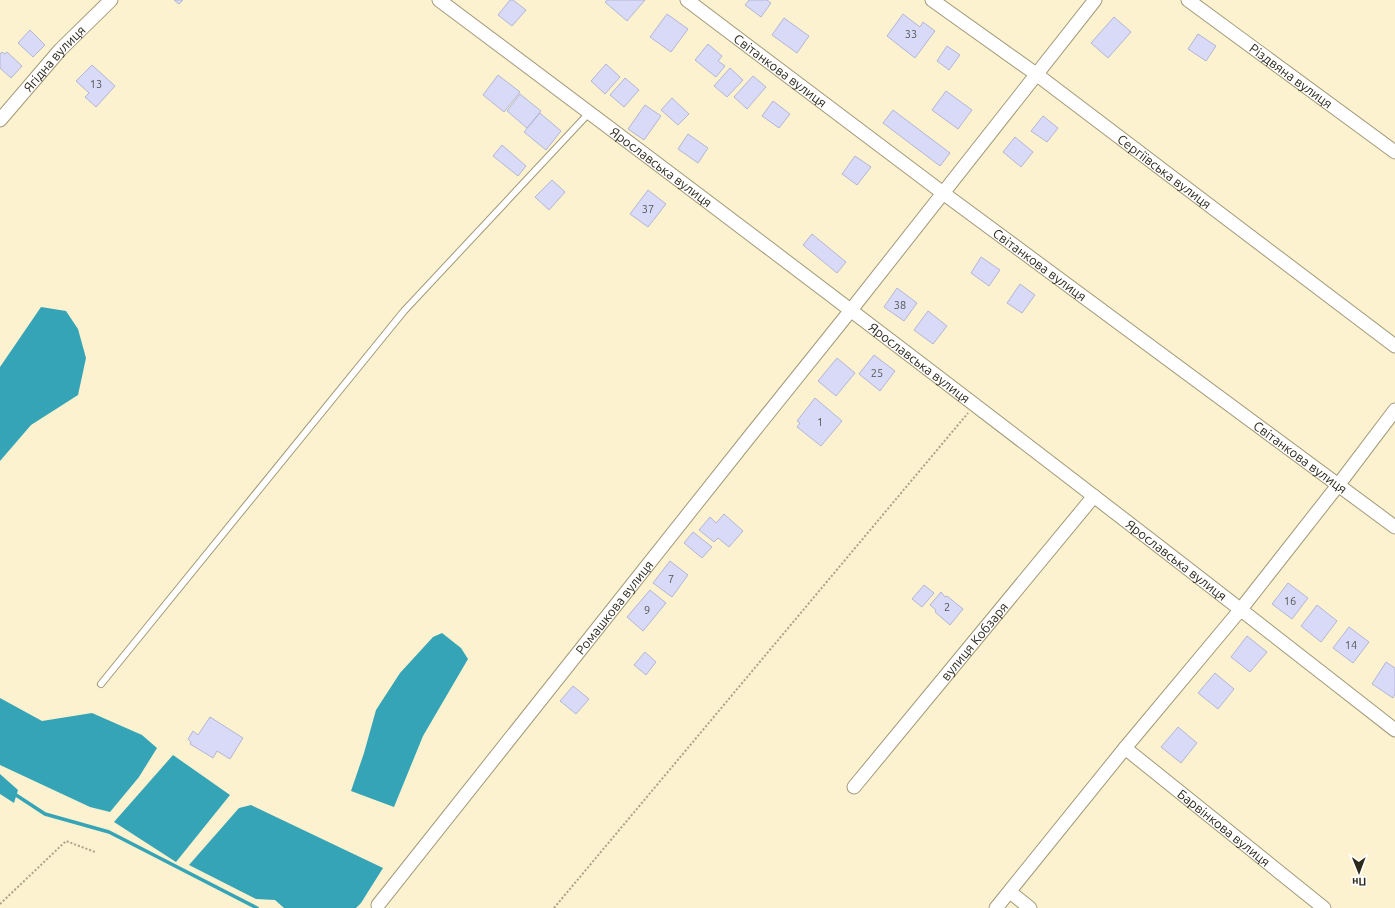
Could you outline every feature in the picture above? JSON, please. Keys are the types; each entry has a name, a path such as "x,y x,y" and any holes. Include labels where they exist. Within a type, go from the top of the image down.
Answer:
{"street":[{"name":"Ягідна вулиця","path":"0,120 60,50 111,0"},
{"name":"Ярославська вулиця","path":"439,0 851,310 1241,609 1395,730"},
{"name":"Світанкова вулиця","path":"687,0 942,192 1339,484 1395,527"},
{"name":"Сергіївська вулиця","path":"932,0 1036,74 1395,346"},
{"name":"Ромашкова вулиця","path":"378,905 851,310 942,192 1095,0"},
{"name":"Різдвяна вулиця","path":"1188,0 1395,152"},
{"path":"996,908 1125,748 1241,609 1395,410"},
{"name":"вулиця Кобзаря","path":"854,787 1094,496"},
{"name":"Барвінкова вулиця","path":"1125,748 1324,908"},
{"path":"1010,892 1030,908"}],"lane":[{"path":"101,684 404,311 590,113"}],"path":[{"path":"554,908 975,405"},
{"path":"0,904 66,841 95,852"}],"water":[{"path":"41,307 66,311 78,329 86,358 78,395 31,425 0,461 0,367"},
{"path":"442,633 461,648 468,659 423,736 394,807 351,791 364,753 376,710 400,673 433,637"},
{"path":"0,698 42,721 92,713 142,735 157,748 139,777 110,812 90,807 0,765"},
{"path":"173,755 230,795 176,862 114,822"},
{"path":"0,774 18,790 14,803 0,794"},
{"path":"251,805 383,868 361,903 356,908 284,908 275,900 256,899 189,865 239,808"}],"building":[{"path":"174,0 183,0 179,4"},
{"path":"510,0 513,0 526,10 512,26 498,15"},
{"path":"607,0 645,0 627,21 605,2"},
{"path":"749,0 767,0 771,3 761,17 745,5"},
{"path":"667,14 688,29 671,52 650,37"},
{"path":"903,14 920,27 923,22 935,31 915,58 887,36"},
{"path":"1114,17 1131,32 1108,58 1091,43"},
{"path":"784,18 809,36 797,53 772,35"},
{"path":"30,30 45,45 33,57 18,43"},
{"path":"1198,34 1216,46 1206,61 1188,49"},
{"path":"708,44 722,56 718,61 725,66 716,77 695,60"},
{"path":"947,46 960,55 949,70 937,61"},
{"path":"2,52 5,54 7,52 22,66 11,78 0,68 0,54"},
{"path":"606,64 620,77 605,94 591,81"},
{"path":"92,65 115,86 96,107 85,97 89,93 76,81"},
{"path":"730,68 743,80 727,97 714,86"},
{"path":"498,75 520,92 504,112 483,95"},
{"path":"753,76 766,87 747,109 734,97"},
{"path":"625,78 639,90 624,107 610,95"},
{"path":"946,91 972,110 958,129 932,110"},
{"path":"520,94 541,111 527,128 507,111"},
{"path":"672,98 689,114 678,125 661,110"},
{"path":"773,101 790,114 779,128 762,116"},
{"path":"645,105 661,116 644,140 628,129"},
{"path":"893,110 950,153 940,166 883,123"},
{"path":"540,113 561,131 546,150 524,132"},
{"path":"1043,116 1058,128 1047,142 1031,131"},
{"path":"688,134 708,148 698,163 678,149"},
{"path":"1015,137 1033,152 1021,167 1003,152"},
{"path":"502,145 526,166 518,176 493,156"},
{"path":"855,156 871,167 857,185 842,174"},
{"path":"552,180 565,192 549,210 535,197"},
{"path":"648,190 666,204 648,227 630,214"},
{"path":"812,234 846,262 837,273 803,245"},
{"path":"981,257 1000,270 989,286 971,273"},
{"path":"1020,284 1035,295 1022,313 1007,303"},
{"path":"897,288 917,303 904,321 884,307"},
{"path":"928,311 947,326 933,344 914,330"},
{"path":"874,355 895,371 880,391 859,374"},
{"path":"837,358 855,373 836,396 818,381"},
{"path":"815,398 842,421 821,446 797,427 800,423 797,421"},
{"path":"724,514 743,531 729,547 718,538 714,542 699,530 710,517 716,523"},
{"path":"693,532 712,547 702,558 684,543"},
{"path":"670,561 688,575 672,597 653,583"},
{"path":"1288,583 1308,598 1292,619 1272,604"},
{"path":"924,585 934,593 922,607 912,599"},
{"path":"650,590 666,603 643,631 627,617"},
{"path":"941,592 945,597 947,596 963,609 950,625 935,612 936,610 930,605"},
{"path":"1317,605 1337,621 1321,642 1301,626"},
{"path":"1349,627 1369,642 1353,663 1333,648"},
{"path":"1247,636 1267,652 1250,672 1231,657"},
{"path":"645,652 656,662 646,675 634,665"},
{"path":"1386,662 1395,668 1395,694 1393,698 1372,684"},
{"path":"1215,673 1234,689 1218,709 1198,693"},
{"path":"573,686 589,699 576,714 560,701"},
{"path":"210,717 243,738 230,759 217,751 213,758 190,744 191,742 188,739 193,731 198,735"},
{"path":"1178,727 1197,743 1181,763 1161,747"}],"waterway":[{"path":"13,793 45,814 109,832 257,908"}]}
